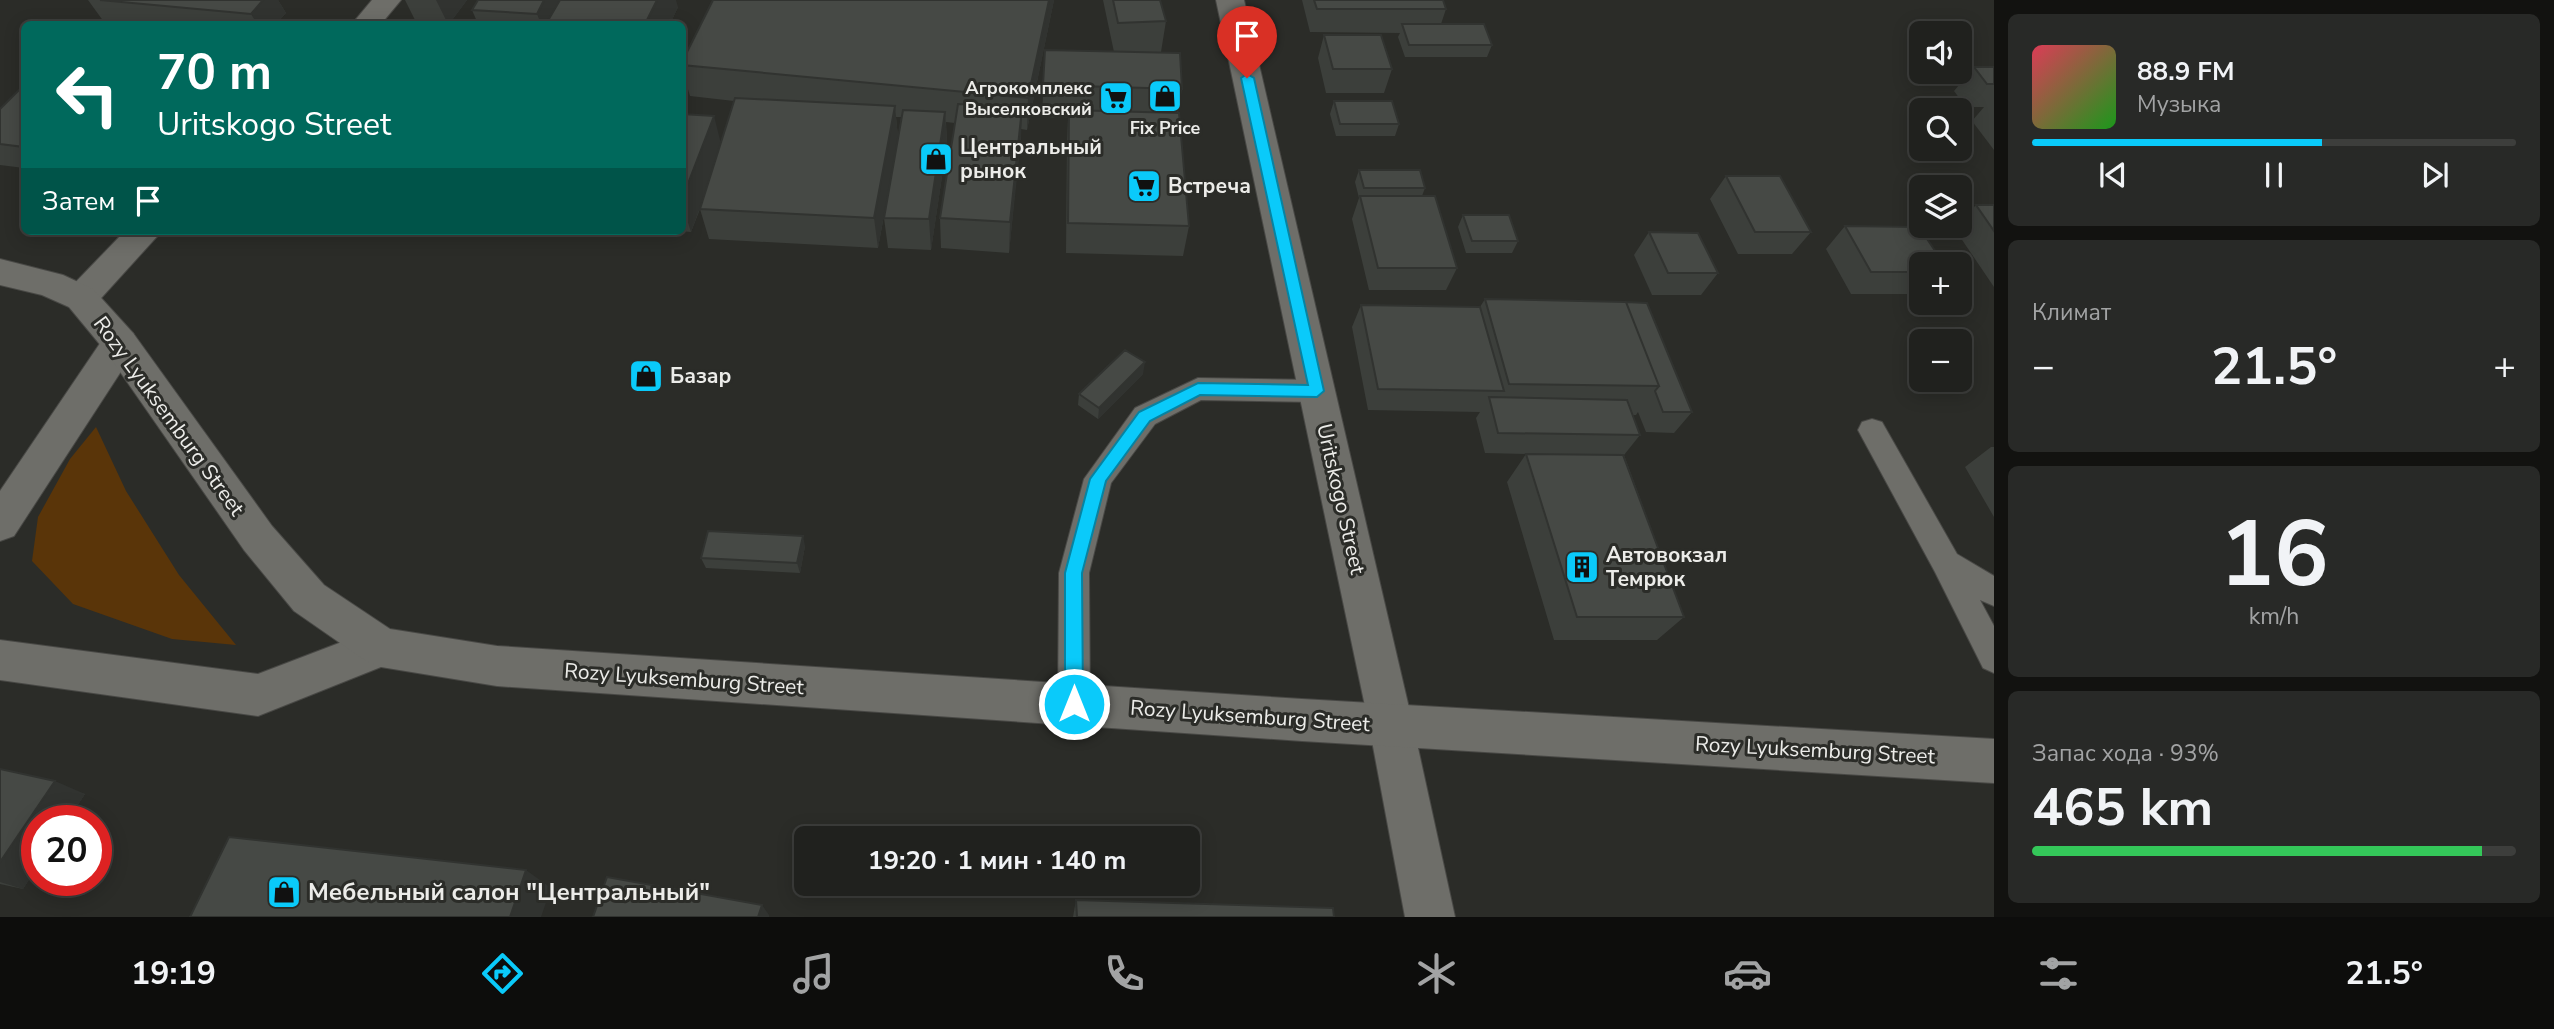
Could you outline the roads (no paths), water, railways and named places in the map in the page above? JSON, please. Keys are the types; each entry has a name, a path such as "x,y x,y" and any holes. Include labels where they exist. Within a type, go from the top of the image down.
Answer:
{"main road":[{"path":"369,21 387,0"},
{"name":"Uritskogo Street","path":"1230,0 1391,725 1430,917"},
{"path":"81,298 141,235"},
{"name":"Rozy Lyuksemburg Street","path":"0,272 51,284 81,298 120,343 258,538 309,598 381,647 497,666 1391,725 1994,761"},
{"path":"0,524 120,343"},
{"path":"0,660 258,695 381,647"}],"lane":[{"path":"1074,704 1074,573 1098,479 1145,416 1198,389 1317,391"},
{"path":"1872,430 1946,562 1994,658"},
{"path":"1946,562 1994,592"}],"place":[{"name":"Fix Price","path":"1165,96"},
{"name":"Агрокомплекс Выселковский","path":"1116,98"},
{"name":"Центральный рынок","path":"936,159"},
{"name":"Встреча","path":"1144,186"},
{"name":"Базар","path":"646,376"},
{"name":"Автовокзал Темрюк","path":"1582,567"},
{"name":"Мебельный салон \"Центральный\"","path":"284,892"}]}
